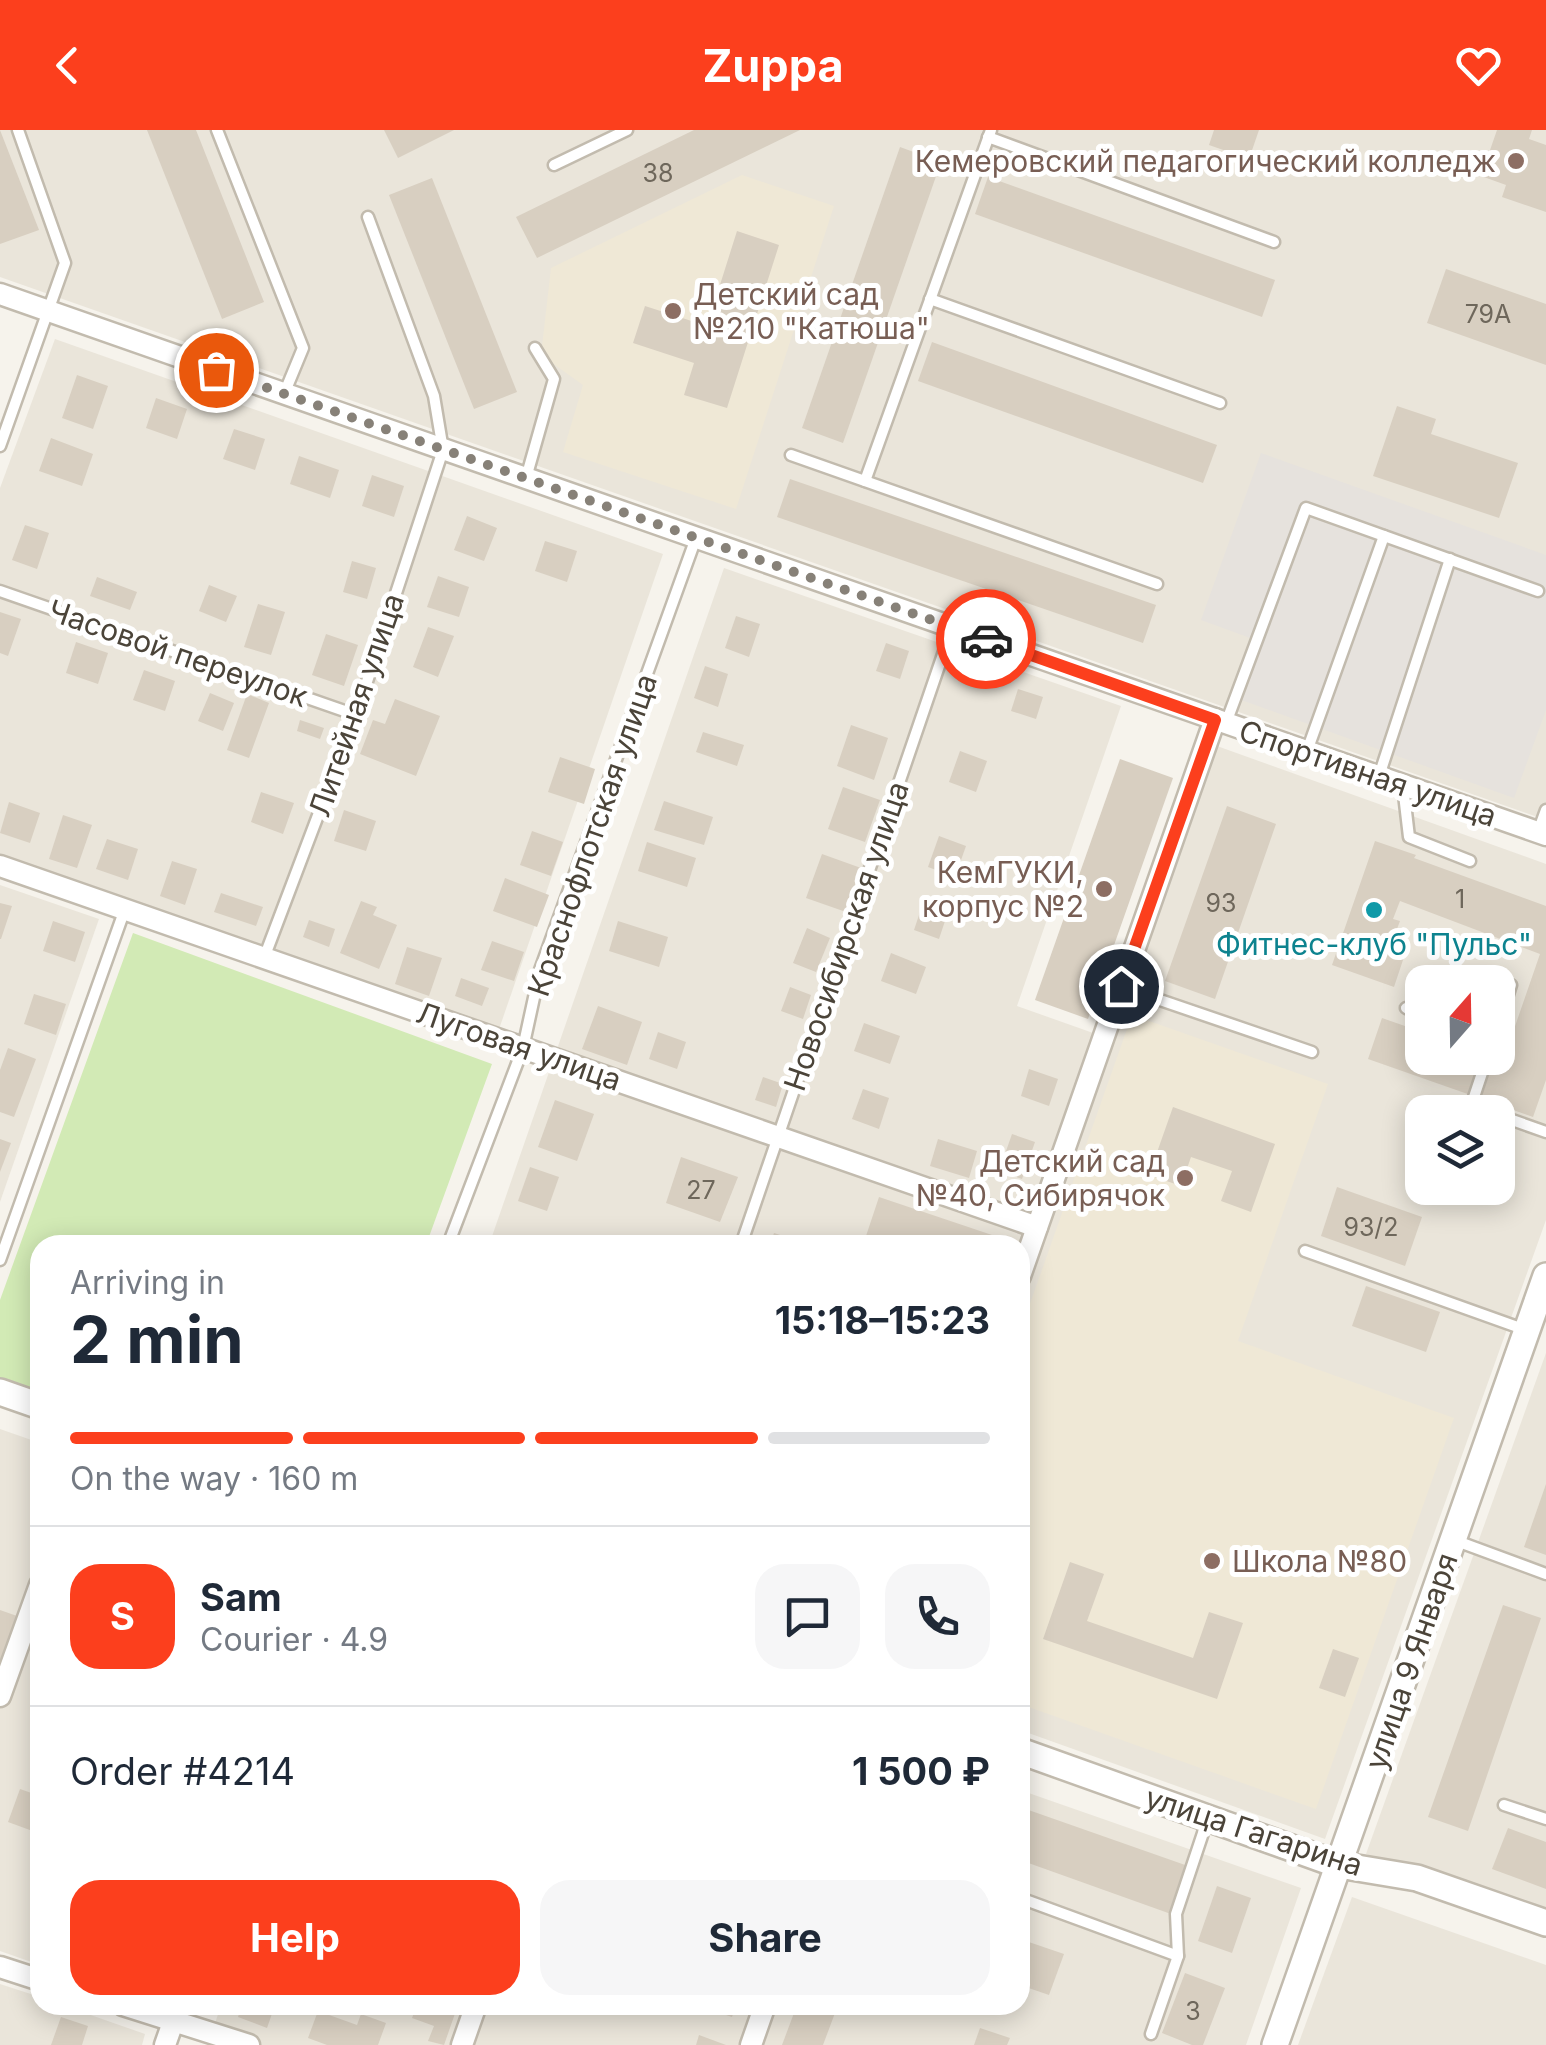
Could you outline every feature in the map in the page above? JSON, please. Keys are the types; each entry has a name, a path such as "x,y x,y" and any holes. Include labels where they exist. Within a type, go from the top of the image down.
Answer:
{"street":[{"name":"Спортивная улица","path":"0,294 1542,834"},
{"path":"1030,1247 1121,986 1220,722"},
{"name":"Луговая улица","path":"0,866 1037,1227"},
{"name":"улица 9 Января","path":"1275,2045 1546,1276"},
{"path":"0,1392 30,1402"},
{"path":"0,1696 30,1614"},
{"name":"улица Гагарина","path":"1030,1755 1339,1865 1417,1878 1546,1923"},
{"path":"0,1967 30,1977"},
{"path":"165,2045 175,2015"},
{"path":"181,2015 249,2045"},
{"path":"462,2045 472,2015"},
{"path":"750,2045 760,2015"}],"lane":[{"path":"0,446 64,264 18,130"},
{"path":"216,130 303,348 284,394"},
{"path":"554,165 627,130"},
{"path":"865,481 990,134 1274,242"},
{"path":"368,217 434,396 443,450"},
{"path":"930,299 1220,403"},
{"path":"526,478 554,379 535,348"},
{"name":"Литейная улица","path":"264,958 356,715 443,450"},
{"path":"791,455 1157,584"},
{"path":"1220,722 1306,508 1538,591"},
{"path":"1306,752 1384,536"},
{"name":"Краснофлотская улица","path":"452,1235 524,1048 540,970 696,538"},
{"path":"1379,777 1450,560"},
{"name":"Часовой переулок","path":"0,591 356,715"},
{"name":"Новосибирская улица","path":"744,1235 952,628"},
{"path":"1403,785 1409,836 1470,861"},
{"path":"1542,834 1546,810"},
{"path":"0,1260 125,909"},
{"path":"1121,986 1312,1052"},
{"path":"1515,1121 1546,1132"},
{"path":"1306,1251 1527,1330"},
{"path":"1453,1540 1546,1574"},
{"path":"1504,1805 1546,1819"},
{"path":"1150,2034 1178,1956 1176,1914 1208,1817"},
{"path":"1030,1902 1178,1956"}],"shaded area":[{"path":"0,130 1546,130 1546,820 0,277"},
{"name":"Детский сад №210 \"Катюша\"","path":"742,175 834,206 736,509 563,452 583,385 541,355 551,268"},
{"path":"55,339 663,554 497,1035 0,859 0,488"},
{"path":"1261,453 1546,555 1546,710 1514,798 1233,697 1253,639 1201,620"},
{"path":"724,568 1121,706 1017,1006 1096,1034 1026,1235 492,1235"},
{"path":"1217,746 1546,864 1546,1220 1325,1839 1030,1734 1030,1268"},
{"path":"0,885 99,919 0,1202"},
{"name":"Школа №80","path":"1132,1015 1328,1084 1238,1341 1454,1418 1316,1809 1030,1708 1030,1304"},
{"path":"1546,1353 1546,1919 1366,1854"},
{"path":"0,1429 30,1440 30,1962 0,1951"},
{"path":"1030,1793 1301,1888 1246,2045 762,2045 772,2015 1030,2015"},
{"path":"1352,1897 1546,1965 1546,2045 1298,2045"},
{"path":"0,1984 30,1994 30,2015 91,2015 145,2034 142,2045 0,2045"},
{"path":"218,2015 754,2015 744,2045 208,2045"}],"green space":[{"path":"133,933 492,1064 430,1235 30,1235 30,1392 0,1382 0,1300"}],"building":[{"path":"0,130 39,230 0,244"},
{"path":"147,130 196,130 264,302 222,319"},
{"path":"384,130 454,130 398,158"},
{"path":"694,130 800,130 537,258 516,217"},
{"path":"1214,130 1259,130 1249,159 1209,145"},
{"name":"Кемеровский педагогический колледж","path":"1497,130 1532,130 1529,139 1546,145 1546,212 1502,197 1506,185 1481,176"},
{"path":"900,147 941,162 843,443 802,428"},
{"path":"988,177 1275,280 1262,317 975,214"},
{"path":"432,178 517,392 474,409 389,195"},
{"path":"737,231 779,245 727,408 684,395 694,363 633,343 645,306 707,326"},
{"path":"1446,269 1546,304 1546,365 1427,323"},
{"path":"932,342 1217,445 1203,483 918,381"},
{"path":"77,375 108,386 93,429 62,418"},
{"path":"156,398 187,409 177,439 146,428"},
{"path":"1397,406 1436,419 1431,434 1518,463 1499,518 1373,476"},
{"path":"234,429 265,439 255,470 223,459"},
{"path":"51,438 93,454 82,486 39,471"},
{"path":"299,456 339,470 330,498 290,484"},
{"path":"372,475 404,486 394,517 362,506"},
{"path":"790,479 1156,605 1143,643 777,517"},
{"path":"467,516 497,528 484,561 454,550"},
{"path":"25,525 49,533 37,569 12,560"},
{"path":"545,541 577,551 567,582 535,571"},
{"path":"352,561 376,568 367,599 343,592"},
{"path":"438,576 469,587 459,617 427,607"},
{"path":"97,577 137,592 130,610 90,596"},
{"path":"209,585 237,596 226,622 199,611"},
{"path":"258,604 285,612 271,655 244,647"},
{"path":"0,612 21,619 8,656 0,653"},
{"path":"736,616 760,624 749,657 725,648"},
{"path":"428,627 454,636 438,677 413,667"},
{"path":"326,634 358,645 344,686 312,675"},
{"path":"76,642 108,653 98,684 66,673"},
{"path":"886,643 909,651 900,679 876,671"},
{"path":"705,666 728,674 718,707 694,698"},
{"path":"144,670 175,681 165,711 133,700"},
{"path":"1018,689 1043,697 1036,719 1011,711"},
{"path":"210,693 234,703 223,731 198,721"},
{"path":"247,694 269,703 249,758 227,750"},
{"path":"395,699 440,716 416,776 360,754 373,720 385,724"},
{"path":"300,720 324,728 320,739 297,731"},
{"path":"851,725 888,738 874,780 837,766"},
{"path":"703,732 744,745 737,766 696,752"},
{"path":"960,751 987,761 976,792 949,782"},
{"path":"560,757 595,769 584,804 548,792"},
{"name":"КемГУКИ, корпус №2","path":"1120,759 1173,778 1088,1019 1035,1000"},
{"path":"843,787 880,800 865,842 828,829"},
{"path":"261,792 294,803 283,834 251,822"},
{"path":"664,801 713,817 704,845 654,830"},
{"path":"9,802 40,813 30,843 0,833"},
{"path":"1227,806 1276,824 1215,999 1165,981"},
{"path":"344,810 376,821 366,851 334,841"},
{"path":"63,815 92,825 77,868 49,859"},
{"path":"532,831 563,842 551,876 520,865"},
{"path":"939,836 966,846 955,877 928,867"},
{"path":"107,839 138,849 128,880 96,869"},
{"path":"1375,841 1546,906 1546,1080 1533,1117 1515,1111 1515,1095 1470,1095 1414,1075 1515,1075 1515,1026 1540,954 1400,901 1393,919 1400,921 1392,942 1407,948 1394,987 1332,965"},
{"path":"647,842 696,858 687,887 638,871"},
{"path":"822,854 861,868 846,912 806,898"},
{"path":"172,861 197,869 185,905 160,896"},
{"path":"505,878 549,895 537,927 493,911"},
{"path":"221,893 263,907 256,926 214,912"},
{"path":"924,900 949,909 939,939 914,930"},
{"path":"361,901 377,907 373,915 397,925 379,969 340,953"},
{"path":"0,903 12,906 1,939 0,939"},
{"path":"309,920 335,929 329,947 303,937"},
{"path":"53,921 85,932 75,962 43,951"},
{"path":"618,921 668,937 659,967 609,951"},
{"path":"807,928 830,938 816,972 793,963"},
{"path":"492,941 524,952 514,981 481,970"},
{"path":"407,947 442,958 429,996 395,984"},
{"path":"891,953 926,967 916,994 881,981"},
{"path":"461,978 489,988 482,1006 455,996"},
{"path":"790,987 811,995 803,1019 781,1011"},
{"path":"34,994 66,1004 56,1035 24,1024"},
{"path":"598,1006 642,1022 627,1065 582,1049"},
{"path":"1382,1018 1405,1026 1405,1072 1368,1059"},
{"path":"864,1023 900,1036 890,1064 854,1051"},
{"path":"658,1032 686,1042 677,1069 649,1059"},
{"path":"8,1048 36,1059 14,1117 0,1112 0,1070"},
{"path":"1029,1069 1058,1079 1049,1106 1021,1096"},
{"path":"763,1077 783,1084 776,1107 755,1100"},
{"path":"863,1089 889,1098 879,1129 852,1119"},
{"path":"555,1100 594,1114 577,1161 538,1147"},
{"path":"1173,1107 1275,1144 1251,1212 1221,1201 1232,1171 1191,1157 1181,1186 1149,1175"},
{"path":"1012,1134 1035,1142 1022,1179 999,1171"},
{"path":"0,1139 11,1143 0,1172"},
{"path":"938,1139 977,1151 969,1178 930,1166"},
{"path":"681,1157 738,1177 720,1222 666,1203"},
{"path":"530,1167 559,1177 547,1211 518,1201"},
{"path":"1337,1187 1422,1217 1405,1266 1321,1236"},
{"path":"879,1197 992,1235 866,1235"},
{"path":"1366,1286 1440,1312 1426,1352 1352,1326"},
{"path":"1546,1484 1546,1555 1524,1547"},
{"path":"1070,1562 1104,1574 1087,1621 1193,1658 1209,1612 1243,1623 1217,1699 1043,1639"},
{"path":"1503,1605 1541,1618 1468,1831 1428,1817"},
{"path":"0,1610 17,1616 1,1665 0,1665"},
{"path":"1333,1649 1359,1658 1345,1697 1319,1688"},
{"path":"20,1789 30,1792 30,1830 8,1822"},
{"path":"1030,1811 1188,1866 1171,1914 1030,1864"},
{"path":"1508,1828 1546,1842 1546,1889 1492,1869"},
{"path":"1217,1886 1251,1898 1232,1953 1198,1941"},
{"path":"1030,1942 1064,1954 1049,1995 1030,1988"},
{"path":"1185,1973 1225,1988 1203,2045 1192,2045 1162,2033"},
{"path":"239,2015 272,2015 267,2028"},
{"path":"317,2015 329,2015 357,2025 364,2015 386,2023 378,2045 327,2045 308,2038"},
{"path":"454,2015 444,2045 428,2041 434,2026 412,2018"},
{"path":"793,2015 834,2015 823,2045 782,2045"},
{"path":"61,2017 88,2026 82,2045 51,2045"},
{"path":"980,2028 1010,2038 1007,2045 974,2045"},
{"path":"699,2035 726,2045 696,2045"}],"way so far":[{"path":"216,370 986,639"}],"place":[{"name":"Кемеровский педагогический колледж","path":"1516,161"},
{"name":"Детский сад №210 \"Катюша\"","path":"673,311"},
{"name":"КемГУКИ, корпус №2","path":"1104,889"},
{"name":"Фитнес-клуб \"Пульс\"","path":"1374,910"},
{"name":"Детский сад №40, Сибирячок","path":"1185,1178"},
{"name":"Школа №80","path":"1212,1561"}],"route":[{"path":"986,639 1215,720 1121,986"}]}
